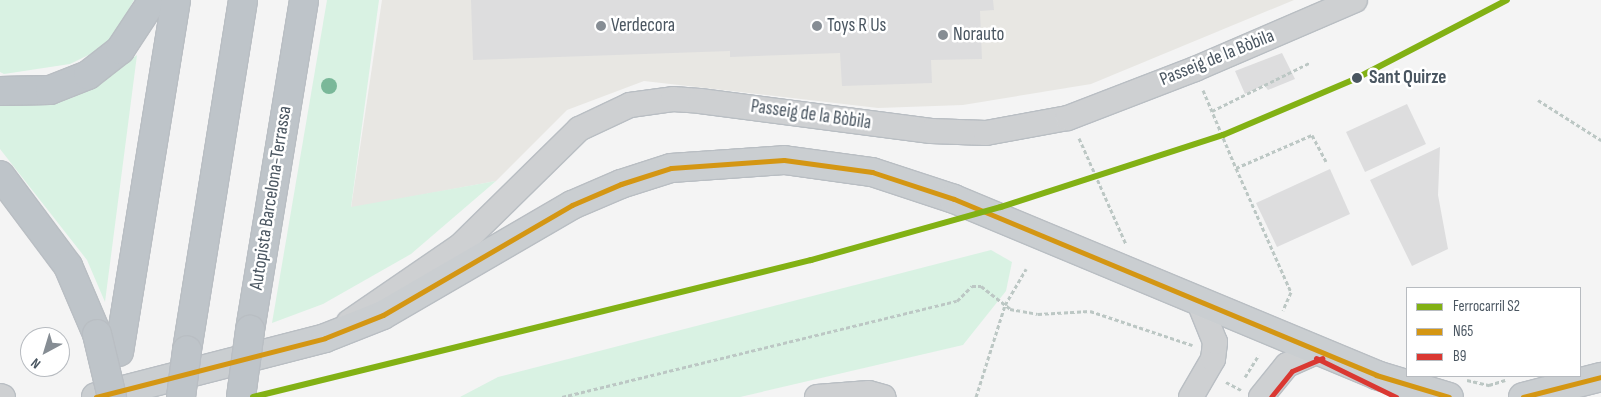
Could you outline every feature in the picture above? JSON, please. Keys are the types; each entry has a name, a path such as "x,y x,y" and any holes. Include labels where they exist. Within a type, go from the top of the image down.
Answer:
{"highway":[{"path":"0,91 50,90 88,75 120,50 153,0"},
{"path":"112,397 176,0"},
{"path":"181,397 243,0"},
{"name":"Autopista Barcelona-Terrassa","path":"241,397 250,330 304,0"},
{"path":"0,175 68,266 97,334 112,397"}],"main road":[{"path":"96,397 325,338 383,315 572,205 671,168 727,161 812,162 872,172 954,199 1042,234 1376,375 1410,397"},
{"path":"1376,375 1456,388"},
{"path":"1518,388 1601,378"},
{"path":"1578,397 1601,378"}],"street":[{"name":"Passeig de la Bòbila","path":"325,338 460,246 579,128 630,105 673,99 700,101 962,134 1068,118 1108,99 1196,69 1355,0"},
{"path":"1191,397 1206,372 1216,342 1198,300"},
{"path":"1261,397 1288,365 1318,351"},
{"path":"817,397 869,393 883,397"}],"path":[{"path":"1212,112 1311,62"},
{"path":"1202,89 1290,292 1281,315"},
{"path":"1538,100 1601,140"},
{"path":"1236,168 1312,135 1326,161"},
{"path":"1083,145 1112,220"},
{"path":"976,397 1005,305 1026,269"},
{"path":"562,397 957,301 972,286 981,286 1005,305 1038,314 1090,311 1185,342 1194,346 1206,372"},
{"path":"1238,389 1259,355"},
{"path":"1456,388 1489,385 1518,388"}],"shaded area":[{"path":"382,0 1294,0 1091,84 963,105 878,108 644,81 567,110 496,181 351,208"}],"green space":[{"path":"0,0 134,0 109,45 70,64 4,74 0,72"},
{"path":"327,0 379,0 351,207 496,181 411,254 323,304 272,323"},
{"path":"137,55 105,302 87,260 0,149 0,102 72,98"},
{"path":"991,250 1012,262 1006,291 963,345 740,397 460,397 498,377"}],"building":[{"path":"471,0 993,0 994,10 980,11 982,59 931,60 932,83 842,86 840,53 730,57 730,51 473,60"},
{"path":"1282,53 1295,79 1268,90 1264,85 1245,94 1235,71"},
{"name":"Sant Quirze","path":"1407,104 1426,144 1365,172 1346,132"},
{"path":"1440,147 1438,195 1448,249 1412,266 1370,180"},
{"path":"1330,169 1350,214 1277,247 1256,203"}],"rail line":[{"name":"S2","path":"253,397 811,260 1001,207 1223,135 1357,78 1507,0"}],"transit line":[{"name":"N65","path":"96,397 325,338 383,315 572,205 621,184 671,168 784,160 872,172 954,199 1376,375 1449,397"},
{"name":"B9","path":"1316,358 1396,397"},
{"name":"B9","path":"1271,397 1292,371 1322,358"},
{"name":"N65","path":"1523,397 1601,377"}],"place":[{"name":"Verdecora","path":"601,26"},
{"name":"Toys R Us","path":"817,26"},
{"name":"Norauto","path":"943,35"},
{"name":"Sant Quirze","path":"1357,78"}]}
